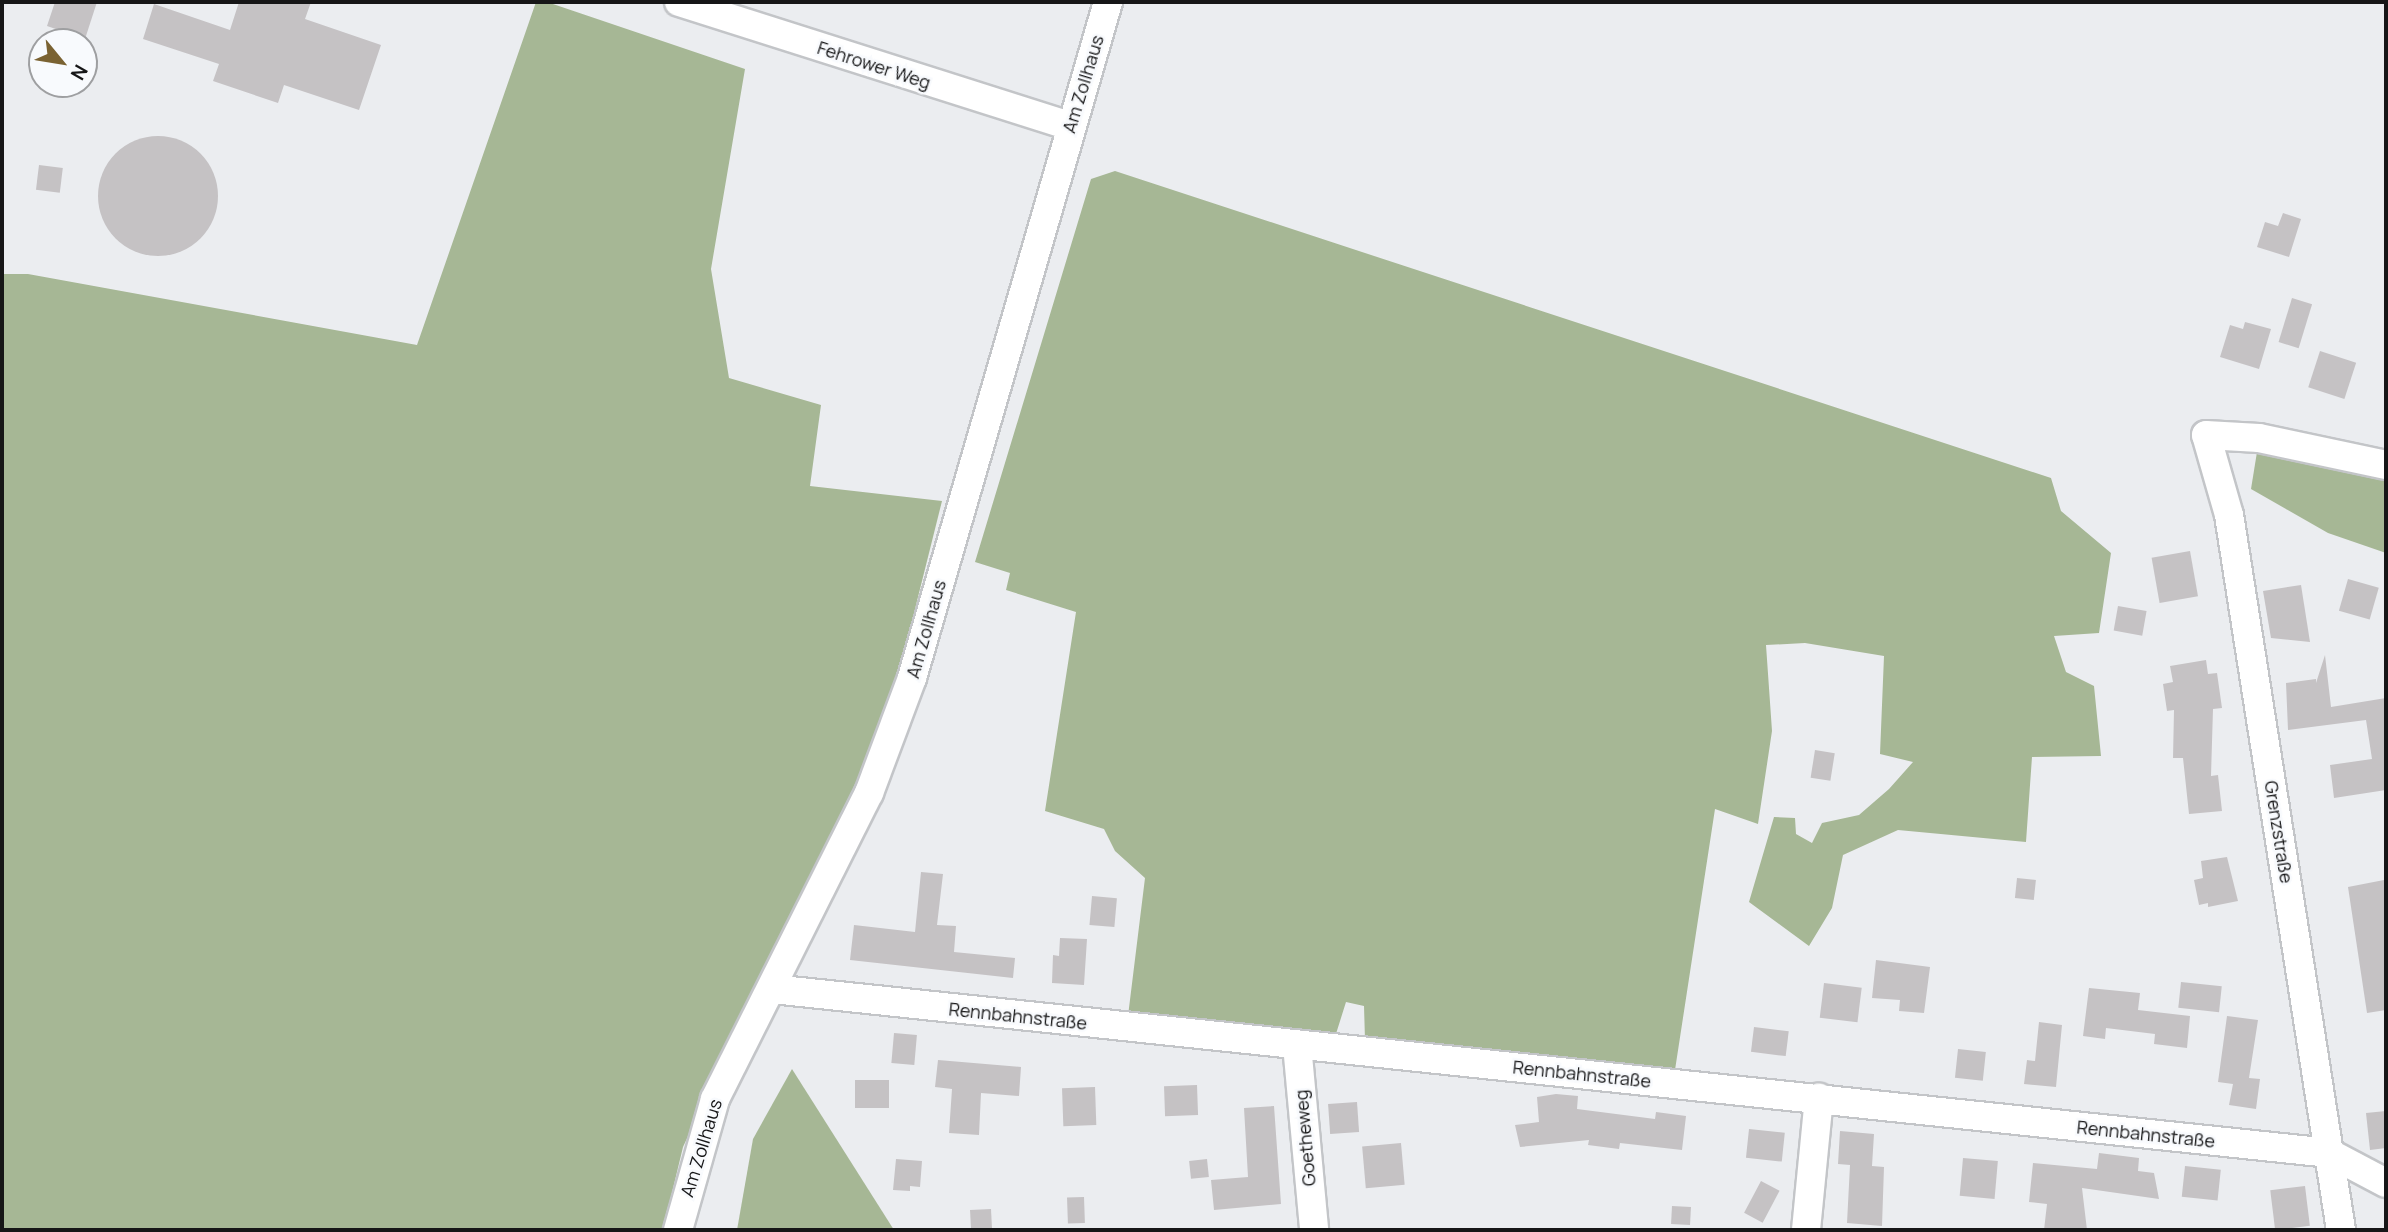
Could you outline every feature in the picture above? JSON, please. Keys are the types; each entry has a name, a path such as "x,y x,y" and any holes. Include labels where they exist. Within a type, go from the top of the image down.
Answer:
{"street":[{"name":"Fehrower Weg","path":"679,2 1070,127"},
{"name":"Am Zollhaus","path":"678,1230 715,1099 869,793 912,678 1108,2"},
{"name":"Grenzstraße","path":"2341,1230 2229,515 2206,435 2259,438 2386,465"},
{"name":"Rennbahnstraße","path":"772,989 2329,1153 2386,1183"},
{"name":"Goetheweg","path":"1297,1045 1314,1230"},
{"path":"1806,1230 1819,1098"}],"green space":[{"path":"536,2 547,2 745,69 711,269 729,378 821,405 810,486 942,501 894,693 834,840 762,977 683,1147 663,1230 2,1230 2,274 28,274 417,345"},
{"path":"1115,171 2051,478 2061,511 2111,553 2099,633 2054,636 2066,672 2094,686 2101,756 2032,757 2026,842 1898,830 1843,855 1832,908 1809,946 1749,902 1774,817 1795,818 1796,834 1812,843 1822,823 1859,815 1889,789 1913,762 1880,754 1884,656 1805,643 1766,645 1772,731 1758,824 1715,809 1675,1070 1365,1040 1364,1006 1346,1002 1335,1037 1128,1016 1145,878 1115,851 1104,829 1045,811 1076,612 1006,590 1010,573 975,562 1091,179"},
{"path":"2257,452 2386,474 2386,553 2328,533 2251,489"},
{"path":"792,1069 894,1230 737,1230 753,1139"}],"building":[{"path":"55,2 97,2 89,28 47,26"},
{"path":"239,2 311,2 305,19 381,45 359,110 284,85 278,103 213,81 219,64 143,39 154,4 230,30"},
{"path":"158,136 181,141 200,154 213,173 218,196 213,219 200,238 181,251 158,256 135,251 116,238 103,219 98,196 103,173 116,154 135,141"},
{"path":"39,165 63,168 60,193 36,190"},
{"path":"2283,213 2301,219 2289,257 2257,247 2265,222 2278,226"},
{"path":"2292,298 2312,304 2299,348 2279,342"},
{"path":"2245,322 2271,329 2259,369 2220,357 2230,325 2243,329"},
{"path":"2320,351 2356,363 2344,399 2308,387"},
{"path":"2190,551 2198,596 2160,603 2152,558"},
{"path":"2348,579 2379,588 2370,620 2339,611"},
{"path":"2301,585 2310,642 2271,638 2263,591"},
{"path":"2118,606 2147,611 2142,636 2114,631"},
{"path":"2325,655 2331,707 2386,698 2386,790 2334,798 2330,765 2372,759 2366,720 2288,730 2286,683 2316,679 2316,683"},
{"path":"2206,660 2208,674 2217,673 2222,708 2213,709 2211,776 2218,775 2222,811 2189,814 2183,758 2173,758 2174,710 2167,711 2163,684 2173,682 2170,666"},
{"path":"1815,750 1835,753 1830,781 1811,778"},
{"path":"2227,857 2238,901 2208,907 2208,903 2199,905 2194,880 2203,878 2201,861"},
{"path":"921,872 943,874 937,925 956,926 954,952 1015,958 1013,978 850,960 854,925 915,932"},
{"path":"2017,878 2036,880 2034,900 2015,898"},
{"path":"2384,880 2386,1010 2367,1013 2348,887"},
{"path":"1092,896 1117,898 1114,927 1089,925"},
{"path":"1060,938 1087,939 1084,985 1052,983 1053,955 1059,956"},
{"path":"1876,960 1930,967 1924,1013 1899,1011 1900,1000 1872,998"},
{"path":"2181,982 2222,986 2219,1012 2178,1008"},
{"path":"1824,983 1862,988 1857,1022 1820,1018"},
{"path":"2089,988 2140,993 2138,1010 2190,1016 2187,1048 2154,1044 2155,1034 2106,1028 2105,1039 2083,1036"},
{"path":"2227,1016 2258,1020 2249,1078 2260,1079 2256,1109 2229,1105 2233,1084 2218,1082"},
{"path":"2039,1022 2062,1025 2056,1087 2024,1084 2027,1060 2035,1061"},
{"path":"1754,1027 1789,1031 1786,1056 1751,1052"},
{"path":"894,1033 917,1035 914,1065 891,1063"},
{"path":"1958,1049 1986,1052 1983,1081 1955,1078"},
{"path":"938,1060 1021,1067 1019,1096 981,1093 979,1135 949,1133 952,1089 935,1087"},
{"path":"855,1080 889,1080 889,1108 855,1108"},
{"path":"1197,1085 1198,1115 1165,1116 1164,1086"},
{"path":"1095,1087 1096,1125 1063,1126 1062,1088"},
{"path":"1556,1094 1578,1096 1577,1109 1655,1119 1656,1112 1686,1116 1682,1150 1620,1143 1619,1149 1588,1145 1589,1140 1520,1147 1515,1125 1539,1122 1537,1097"},
{"path":"1357,1102 1359,1132 1330,1134 1328,1104"},
{"path":"1274,1106 1281,1204 1214,1210 1211,1180 1248,1177 1244,1108"},
{"path":"2386,1111 2386,1148 2370,1150 2366,1113"},
{"path":"1749,1129 1785,1133 1782,1162 1746,1158"},
{"path":"1840,1131 1874,1134 1872,1166 1884,1167 1882,1226 1847,1223 1850,1165 1838,1164"},
{"path":"1401,1143 1405,1185 1366,1188 1362,1146"},
{"path":"2099,1153 2139,1158 2138,1171 2154,1173 2159,1199 2082,1188 2087,1230 2044,1230 2047,1204 2029,1202 2033,1163 2097,1169"},
{"path":"1963,1158 1998,1161 1995,1199 1960,1196"},
{"path":"896,1159 922,1161 920,1187 910,1186 910,1191 893,1190"},
{"path":"1207,1159 1209,1177 1191,1179 1189,1161"},
{"path":"2185,1166 2221,1170 2218,1201 2182,1197"},
{"path":"1761,1181 1780,1191 1763,1223 1744,1213"},
{"path":"2305,1186 2310,1226 2275,1230 2270,1190"},
{"path":"1084,1197 1085,1223 1068,1224 1067,1198"},
{"path":"1672,1206 1691,1207 1690,1225 1671,1224"},
{"path":"991,1209 992,1230 971,1230 970,1210"}]}
